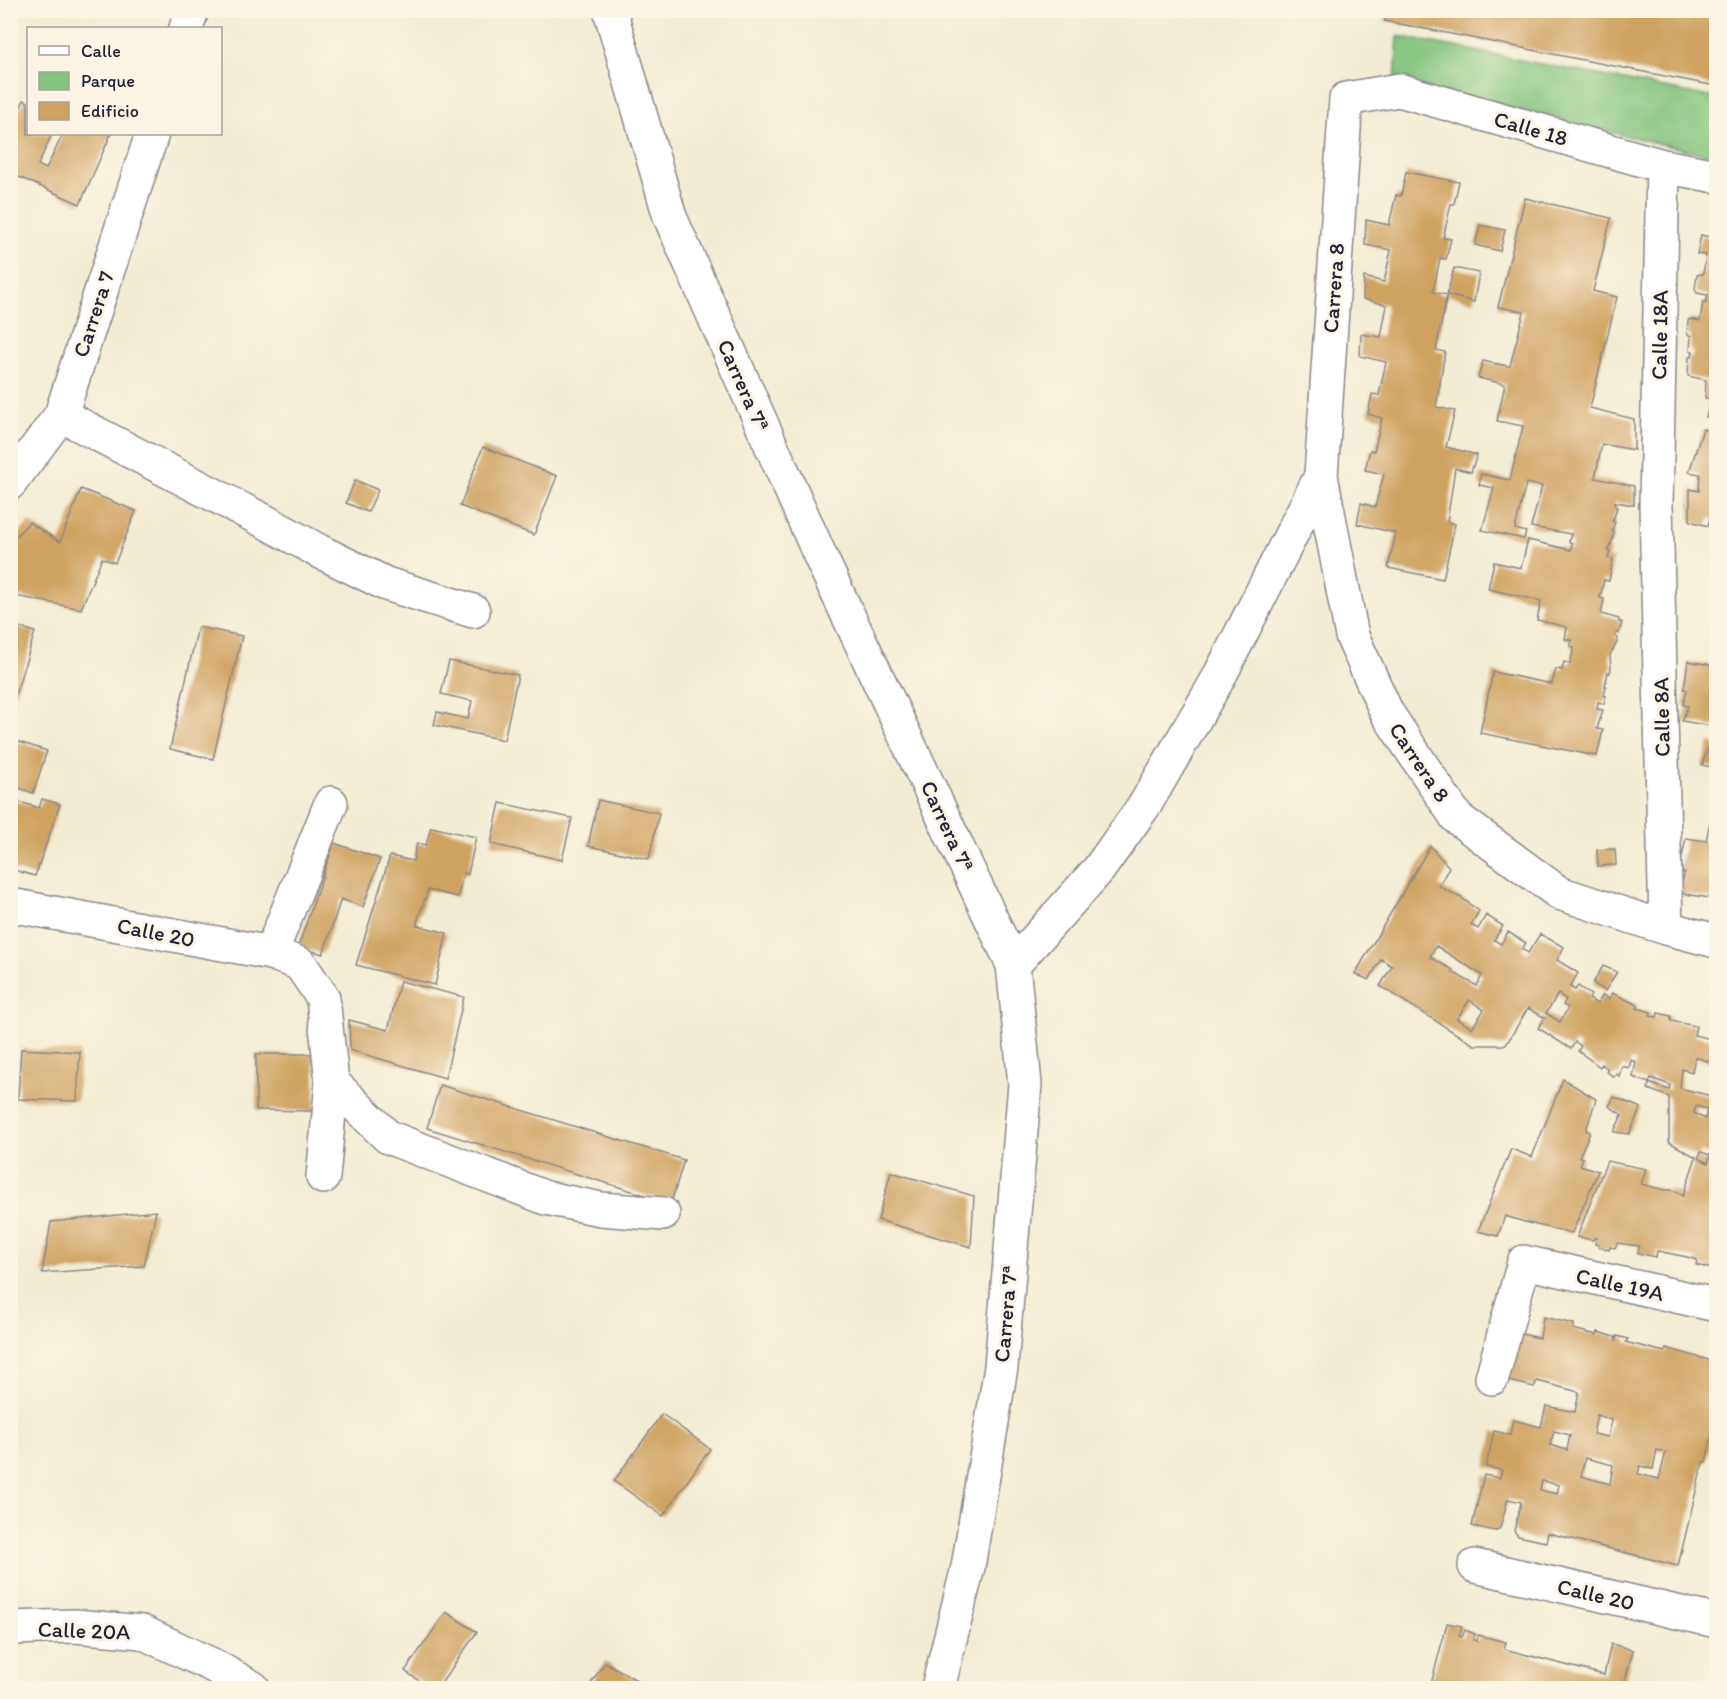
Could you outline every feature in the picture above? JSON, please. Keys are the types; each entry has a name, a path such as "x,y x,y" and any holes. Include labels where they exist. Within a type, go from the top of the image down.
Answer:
{"street":[{"path":"186,27 192,10"},
{"name":"Carrera 7ª","path":"610,10 670,217 822,560 1013,964 1025,1084 1001,1367 969,1567 938,1689"},
{"name":"Calle 18","path":"1346,99 1398,90 1663,166 1716,176"},
{"name":"Carrera 8","path":"1346,99 1321,476 1352,636 1387,713 1457,818 1559,893 1666,928 1716,941"},
{"name":"Carrera 7","path":"10,483 61,415 152,135"},
{"name":"Calle 18A","path":"1656,504 1663,166"},
{"path":"61,415 386,584 472,611"},
{"name":"Carrera 8","path":"1013,964 1099,868 1146,803 1218,679 1321,476"},
{"name":"Calle 8A","path":"1656,504 1666,928"},
{"path":"322,1177 332,1082 322,998 286,959 331,803"},
{"name":"Calle 20","path":"10,904 286,959"},
{"path":"332,1082 388,1137 546,1198 601,1209 663,1214"},
{"name":"Calle 19A","path":"1492,1378 1524,1262 1716,1305"},
{"name":"Calle 20","path":"1475,1566 1716,1621"},
{"name":"Calle 20A","path":"10,1628 75,1626 142,1632 212,1665 253,1689"}],"green space":[{"path":"1398,36 1716,98 1716,157 1395,81"}],"building":[{"path":"1384,10 1716,10 1716,86 1385,21"},
{"path":"24,100 27,102 27,135 52,135 38,165 46,169 63,135 111,135 80,204 10,173 10,129"},
{"path":"1406,172 1459,182 1443,238 1451,239 1446,259 1440,258 1433,292 1447,295 1436,350 1445,352 1436,407 1455,411 1446,447 1477,455 1471,472 1455,468 1447,522 1455,524 1443,579 1388,568 1396,533 1357,524 1361,503 1375,507 1384,474 1365,470 1370,450 1374,451 1382,418 1368,414 1372,394 1379,395 1386,362 1360,356 1361,334 1381,337 1387,305 1363,299 1364,277 1384,282 1391,250 1365,245 1366,220 1389,225 1396,195 1401,196"},
{"path":"1525,198 1611,218 1593,291 1617,297 1590,408 1634,419 1634,450 1602,444 1595,478 1634,486 1634,505 1615,502 1617,507 1612,521 1615,522 1612,531 1614,532 1608,551 1610,551 1608,558 1613,559 1609,581 1604,580 1600,598 1604,599 1601,614 1622,622 1619,633 1616,633 1615,637 1618,638 1617,642 1610,655 1611,668 1605,686 1604,704 1598,702 1597,709 1603,710 1597,729 1603,730 1597,756 1480,733 1493,672 1552,684 1556,669 1562,670 1564,662 1570,664 1574,647 1570,646 1572,640 1565,639 1567,627 1537,620 1541,601 1488,589 1494,562 1521,568 1528,540 1571,550 1572,543 1569,542 1571,534 1531,527 1542,486 1526,483 1515,529 1526,532 1524,539 1482,530 1494,488 1479,485 1481,474 1510,480 1523,426 1497,421 1505,384 1478,378 1483,361 1510,366 1524,312 1498,307"},
{"path":"1480,225 1505,230 1500,251 1475,245"},
{"path":"1701,235 1716,238 1716,419 1706,417 1712,399 1705,398 1706,380 1688,376 1689,357 1692,357 1693,351 1690,351 1691,336 1687,334 1688,321 1690,319 1700,321 1703,302 1706,303 1708,295 1697,293 1695,289 1697,275 1703,274 1706,255 1697,254"},
{"path":"1454,268 1479,273 1474,302 1447,295"},
{"path":"1703,429 1716,433 1716,520 1710,518 1708,526 1690,521 1690,489 1699,491 1700,474 1689,472"},
{"path":"483,447 557,476 534,535 460,506"},
{"path":"355,480 378,490 368,512 346,503"},
{"path":"81,489 136,511 115,563 102,558 81,609 10,595 10,543 29,522 60,542"},
{"path":"10,624 35,632 11,709 10,709"},
{"path":"198,627 242,636 213,759 170,749"},
{"path":"449,661 518,675 504,740 434,725 437,712 468,719 472,701 441,694"},
{"path":"1688,661 1716,666 1716,727 1682,721 1688,706 1683,705 1687,690 1684,689"},
{"path":"10,739 47,751 33,793 10,785"},
{"path":"1710,742 1716,745 1715,768 1702,765"},
{"path":"10,799 39,808 42,799 60,804 35,876 10,869"},
{"path":"598,800 659,813 649,859 588,846"},
{"path":"500,803 572,818 562,860 491,844"},
{"path":"1711,818 1716,819 1716,899 1679,893 1685,873 1679,871 1686,838 1706,841"},
{"path":"431,827 476,837 468,874 463,873 458,897 428,890 416,925 447,933 435,985 356,965 390,856 413,861 417,843 426,845"},
{"path":"334,843 380,859 363,907 341,899 323,954 298,947"},
{"path":"1430,846 1449,867 1439,886 1479,911 1471,925 1478,929 1486,915 1503,926 1494,940 1501,944 1508,932 1526,943 1522,949 1528,953 1540,934 1564,947 1557,960 1578,973 1570,987 1575,990 1578,986 1591,995 1589,999 1597,1004 1603,995 1609,999 1612,993 1638,1005 1637,1008 1651,1012 1650,1016 1657,1017 1658,1013 1671,1016 1671,1021 1696,1026 1694,1035 1716,1040 1716,1064 1695,1057 1692,1072 1682,1069 1680,1088 1711,1096 1716,1079 1716,1270 1696,1265 1697,1260 1687,1257 1657,1251 1656,1257 1638,1253 1639,1246 1617,1243 1615,1248 1610,1247 1609,1250 1595,1244 1597,1238 1593,1240 1577,1237 1607,1161 1646,1169 1641,1184 1678,1192 1683,1196 1696,1157 1669,1142 1669,1097 1648,1089 1649,1083 1633,1077 1636,1062 1631,1060 1629,1068 1622,1066 1619,1076 1616,1074 1614,1077 1606,1071 1608,1069 1602,1064 1600,1067 1578,1051 1581,1046 1575,1042 1571,1049 1538,1028 1545,1018 1528,1008 1506,1045 1474,1045 1380,986 1392,966 1381,959 1369,980 1355,974","holes":["1436,946 1482,975 1477,986 1430,957","1558,994 1566,999 1563,1005 1568,1008 1560,1022 1546,1013","1469,1000 1484,1010 1472,1028 1457,1019","1651,1078 1670,1085 1669,1090 1649,1083","1696,1106 1707,1109 1705,1119 1694,1113","1701,1152 1710,1155 1708,1163 1698,1158"]},
{"path":"1615,849 1616,865 1598,866 1597,850"},
{"path":"1603,966 1617,972 1605,991 1593,983"},
{"path":"400,981 464,997 445,1078 350,1050 349,1020 388,1030"},
{"path":"21,1049 80,1052 77,1101 18,1099"},
{"path":"256,1054 315,1054 315,1111 256,1110"},
{"path":"1563,1079 1596,1099 1586,1130 1590,1132 1579,1157 1583,1158 1580,1165 1598,1171 1572,1233 1505,1216 1498,1236 1478,1231 1511,1149 1532,1157"},
{"path":"440,1085 684,1160 671,1203 427,1128"},
{"path":"1614,1097 1641,1108 1629,1134 1614,1132 1622,1115 1609,1106"},
{"path":"891,1172 974,1196 971,1247 878,1220"},
{"path":"156,1211 144,1266 42,1273 51,1222"},
{"path":"1543,1317 1574,1324 1573,1329 1597,1335 1598,1332 1615,1337 1616,1340 1617,1336 1628,1339 1626,1342 1629,1343 1665,1352 1666,1348 1716,1362 1716,1418 1678,1566 1548,1533 1546,1542 1518,1536 1514,1531 1521,1502 1508,1499 1500,1528 1495,1531 1472,1526 1484,1475 1500,1478 1502,1470 1486,1467 1494,1431 1510,1435 1513,1420 1541,1427 1546,1406 1575,1412 1579,1392 1537,1381 1534,1387 1505,1380 1516,1333 1540,1338","holes":["1597,1415 1612,1420 1608,1437 1593,1434","1554,1431 1570,1435 1567,1450 1550,1445","1657,1450 1666,1452 1659,1479 1638,1474 1640,1466 1653,1469","1585,1458 1613,1465 1610,1484 1581,1476","1542,1481 1559,1485 1557,1494 1540,1490"]},
{"path":"662,1414 710,1449 663,1516 614,1481"},
{"path":"446,1612 477,1632 438,1688 430,1688 405,1671"},
{"path":"1447,1623 1462,1626 1459,1636 1462,1637 1465,1630 1475,1634 1473,1640 1477,1641 1478,1635 1506,1642 1504,1649 1604,1675 1611,1644 1633,1650 1623,1688 1430,1688"},
{"path":"605,1662 645,1685 654,1688 588,1688"}]}
